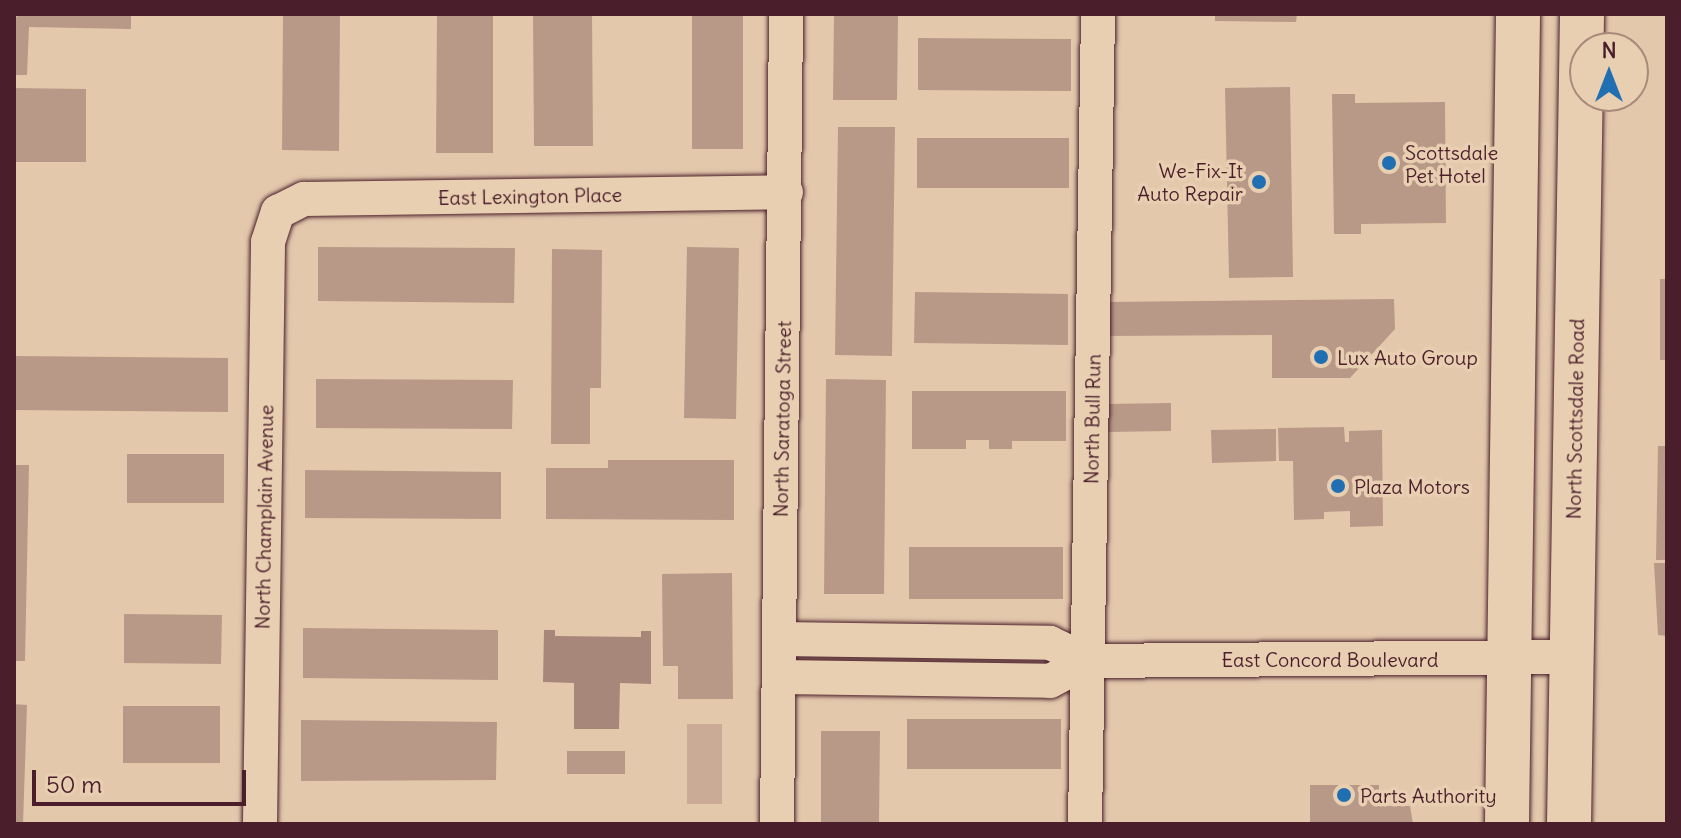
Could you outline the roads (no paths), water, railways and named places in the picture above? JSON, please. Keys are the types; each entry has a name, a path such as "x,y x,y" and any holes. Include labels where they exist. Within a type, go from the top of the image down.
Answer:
{"main road":[{"path":"1507,824 1518,14"},
{"name":"North Scottsdale Road","path":"1569,824 1582,14"}],"street":[{"name":"North Saratoga Street","path":"777,824 786,14"},
{"name":"North Bull Run","path":"1085,824 1098,14"},
{"name":"East Lexington Place","path":"278,212 304,199 786,192"},
{"name":"North Champlain Avenue","path":"260,824 268,242 278,212"},
{"name":"East Concord Boulevard","path":"779,639 1050,643 1088,661 1572,657"},
{"name":"East Concord Boulevard","path":"779,677 1050,681 1088,661"}],"place":[{"name":"Scottsdale Pet Hotel","path":"1389,163"},
{"name":"We-Fix-It Auto Repair","path":"1259,182"},
{"name":"Lux Auto Group","path":"1321,357"},
{"name":"Plaza Motors","path":"1338,486"},
{"name":"Parts Authority","path":"1344,795"}]}
